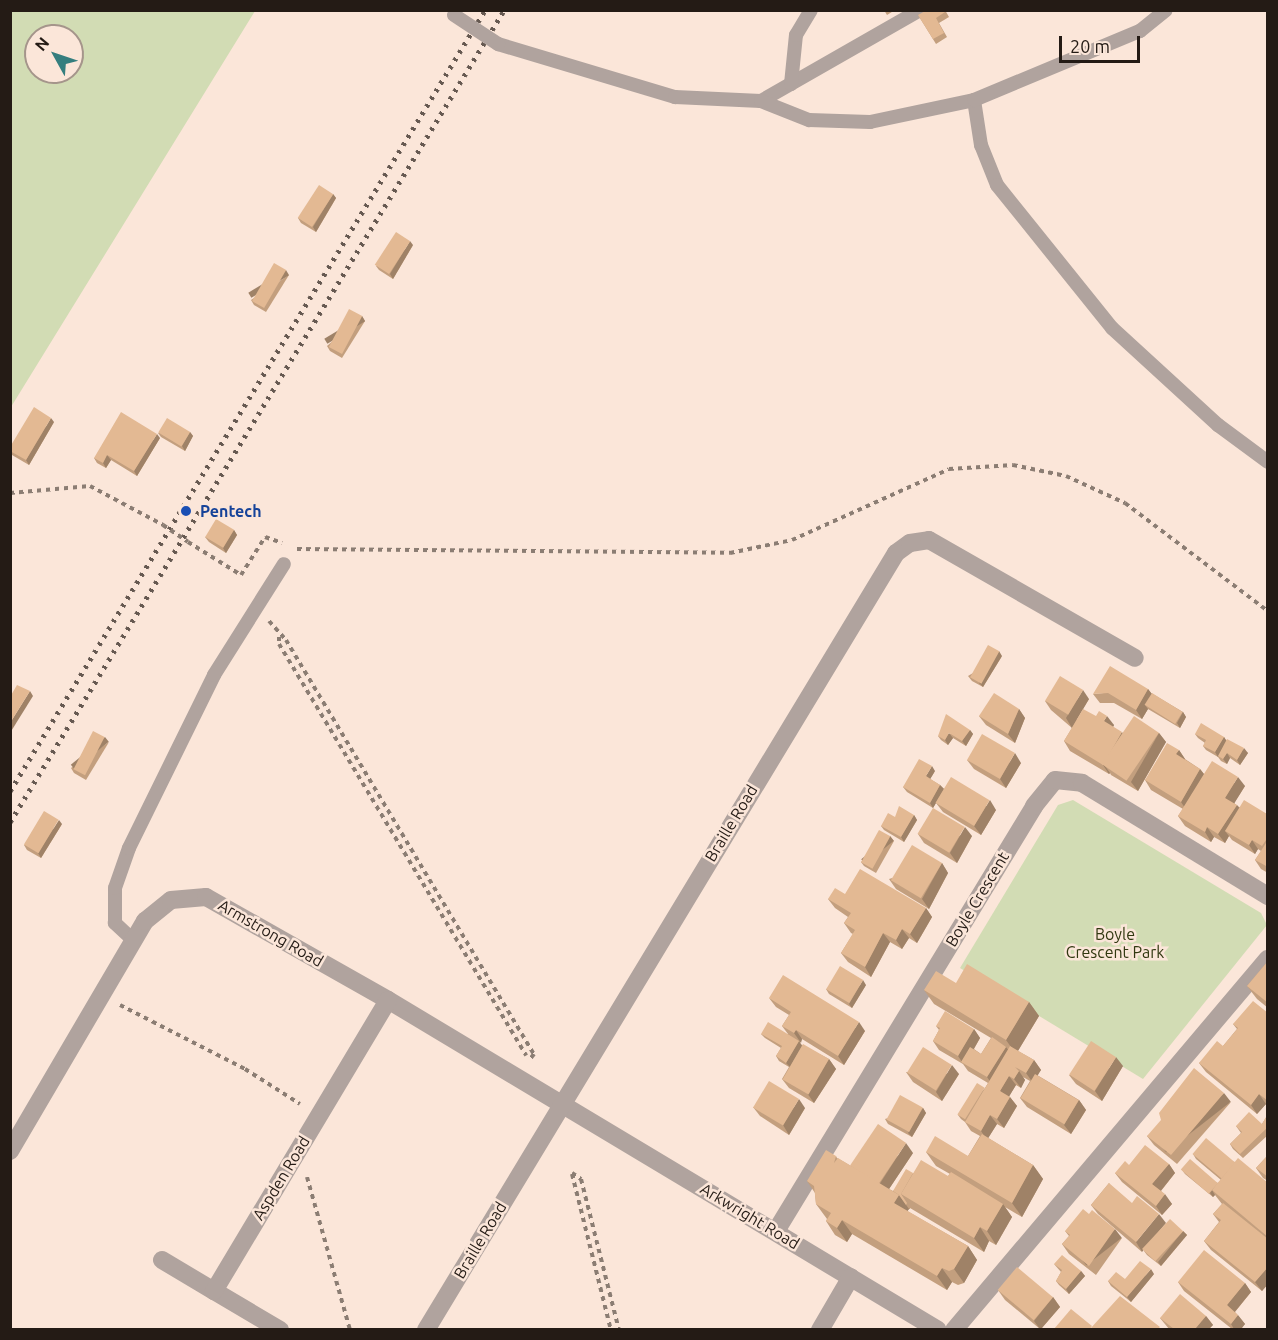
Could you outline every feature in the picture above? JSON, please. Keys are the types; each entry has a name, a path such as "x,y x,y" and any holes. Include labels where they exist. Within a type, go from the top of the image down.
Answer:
{"street":[{"name":"Braille Road","path":"426,1329 896,553 910,543 929,540 1135,658"},
{"name":"Boyle Crescent","path":"776,1231 1034,806 1055,780 1082,783 1268,896"},
{"name":"Armstrong Road","path":"10,1151 133,940 161,905 182,897 206,897 388,1000 561,1105"},
{"path":"954,1329 1268,959"},
{"name":"Aspden Road","path":"214,1291 388,1000"},
{"name":"Arkwright Road","path":"561,1105 938,1329"},
{"path":"162,1260 280,1329"},
{"path":"820,1329 851,1276"}],"lane":[{"path":"791,84 796,35 811,10"},
{"path":"761,101 920,10"},
{"path":"452,13 498,44 675,97 761,101 809,120 870,122 974,100 1140,31 1166,10"},
{"path":"974,100 981,145 998,185 1112,328 1218,425 1268,462"},
{"path":"133,940 115,923 116,888 129,848 214,675 284,564"}],"path":[{"path":"10,493 90,486 163,525 241,575 265,537 297,549 372,553 730,553 792,540 949,469 1013,465 1066,476 1125,503 1268,611"},
{"path":"279,637 286,640 534,1054 529,1060 279,644 279,637"},
{"path":"102,994 245,1069 318,1117"},
{"path":"294,1156 308,1178 350,1329"},
{"path":"611,1329 572,1173 581,1179 619,1329"}],"green space":[{"path":"10,11 255,11 11,407"},
{"name":"Boyle Crescent Park","path":"1073,800 1261,913 1267,925 1143,1079 960,968 1058,805"}],"building":[{"path":"927,10 944,10 945,12 936,18 944,33 933,39 918,15"},
{"path":"319,185 333,194 312,227 298,218"},
{"path":"396,232 410,241 389,274 375,265"},
{"path":"274,263 286,270 264,308 252,301"},
{"path":"349,309 362,316 342,354 329,347"},
{"path":"34,407 51,418 26,460 10,451 10,447"},
{"path":"121,412 157,434 134,471 107,455 103,463 94,458"},
{"path":"167,418 190,432 181,446 158,433"},
{"path":"216,519 234,530 223,548 205,537"},
{"path":"988,645 999,651 981,684 970,677"},
{"path":"1110,666 1148,689 1136,710 1108,693 1093,694"},
{"path":"1060,676 1083,690 1068,715 1045,701"},
{"path":"17,685 30,691 10,723 10,697"},
{"path":"994,693 1019,709 1008,734 979,716"},
{"path":"1152,693 1183,712 1175,724 1145,705"},
{"path":"1083,709 1096,716 1099,711 1107,716 1104,721 1122,732 1103,765 1064,741"},
{"path":"946,714 970,730 962,741 949,733 945,740 938,736"},
{"path":"1134,716 1159,733 1126,781 1102,764"},
{"path":"1201,723 1224,737 1215,752 1203,746 1206,740 1195,734"},
{"path":"93,731 105,737 85,775 73,769"},
{"path":"982,734 1015,753 1000,779 967,760"},
{"path":"1227,739 1244,748 1237,760 1227,753 1223,759 1218,756"},
{"path":"1167,743 1179,750 1176,754 1200,769 1181,802 1145,780"},
{"path":"919,759 932,766 926,776 940,785 930,803 903,787"},
{"path":"1212,761 1238,777 1225,798 1237,805 1218,834 1207,827 1205,832 1178,816"},
{"path":"951,777 990,800 974,826 936,803"},
{"path":"1244,800 1268,813 1268,837 1262,846 1252,840 1249,845 1225,831"},
{"path":"899,806 914,815 901,837 881,826 888,813 895,817"},
{"path":"933,808 965,827 949,853 918,834"},
{"path":"44,811 59,820 38,853 24,844"},
{"path":"879,830 890,836 872,869 861,862"},
{"path":"1268,840 1268,867 1255,860"},
{"path":"912,845 942,863 921,898 891,880"},
{"path":"860,869 926,908 910,934 902,929 896,940 883,933 865,967 841,953 855,930 844,923 851,913 828,899 835,888 845,894"},
{"path":"1268,961 1268,1003 1247,986"},
{"path":"967,964 1029,1002 1006,1040 924,990 936,971 956,983"},
{"path":"840,966 863,980 849,1003 826,989"},
{"path":"783,975 859,1022 838,1056 796,1030 794,1033 782,1026 791,1012 769,998"},
{"path":"1253,1001 1268,1013 1268,1101 1259,1094 1251,1105 1199,1063 1217,1041 1223,1046 1238,1028 1233,1024"},
{"path":"945,1011 974,1029 958,1056 933,1041 940,1028 936,1026"},
{"path":"768,1022 799,1041 786,1063 776,1056 782,1046 761,1034"},
{"path":"992,1037 1006,1047 987,1077 961,1062 970,1047 981,1054"},
{"path":"1091,1041 1116,1057 1094,1091 1069,1075"},
{"path":"803,1044 829,1059 808,1095 782,1080"},
{"path":"1010,1046 1034,1060 1026,1073 1015,1067 1019,1071 1014,1079 1009,1076 1000,1091 1010,1097 997,1119 990,1115 981,1131 965,1122"},
{"path":"923,1047 952,1065 936,1090 907,1072"},
{"path":"1194,1068 1224,1093 1171,1155 1147,1136 1161,1120 1159,1113"},
{"path":"1035,1074 1079,1100 1064,1124 1021,1098"},
{"path":"769,1081 799,1099 783,1126 753,1108"},
{"path":"977,1083 985,1088 965,1119 957,1114"},
{"path":"900,1095 923,1108 909,1132 886,1119"},
{"path":"1249,1112 1262,1124 1268,1114 1268,1127 1240,1154 1230,1144 1242,1132 1236,1126"},
{"path":"878,1124 906,1143 878,1184 850,1165"},
{"path":"982,1134 1033,1165 1012,1203 926,1152 935,1136 968,1156"},
{"path":"1206,1138 1235,1162 1222,1179 1193,1154"},
{"path":"1145,1145 1169,1164 1152,1184 1165,1194 1156,1206 1115,1173 1125,1161 1129,1165"},
{"path":"826,1150 836,1156 834,1163 838,1158 899,1195 894,1203 968,1246 954,1269 949,1271 942,1268 937,1276 842,1220 837,1228 826,1221 831,1213 816,1204 814,1186 807,1181"},
{"path":"1268,1155 1268,1177 1256,1168"},
{"path":"1238,1158 1268,1183 1268,1237 1212,1190"},
{"path":"1190,1159 1218,1183 1209,1194 1181,1170"},
{"path":"921,1160 948,1176 951,1172 1003,1204 987,1231 980,1227 974,1238 901,1194"},
{"path":"906,1169 913,1173 901,1194 906,1205 893,1191"},
{"path":"1109,1183 1132,1203 1137,1196 1159,1214 1136,1242 1091,1205"},
{"path":"1223,1203 1268,1239 1268,1267 1255,1282 1204,1241 1221,1220 1213,1214"},
{"path":"1083,1209 1089,1214 1092,1210 1115,1229 1089,1266 1062,1244 1070,1235 1065,1231"},
{"path":"1170,1219 1183,1231 1155,1261 1142,1249"},
{"path":"1204,1250 1245,1283 1227,1305 1238,1315 1231,1324 1178,1282"},
{"path":"1062,1255 1081,1271 1066,1289 1056,1281 1062,1270 1054,1264"},
{"path":"1140,1261 1151,1269 1127,1297 1108,1281 1116,1272 1125,1279"},
{"path":"1017,1267 1053,1297 1034,1320 998,1290"},
{"path":"1180,1294 1206,1316 1195,1329 1174,1329 1160,1318"},
{"path":"1120,1296 1160,1327 1158,1329 1090,1329"},
{"path":"1071,1309 1092,1326 1090,1329 1054,1329"}],"railway":[{"path":"10,791 485,10"},
{"path":"10,822 504,10"}],"place":[{"name":"Pentech","path":"186,511"}]}
